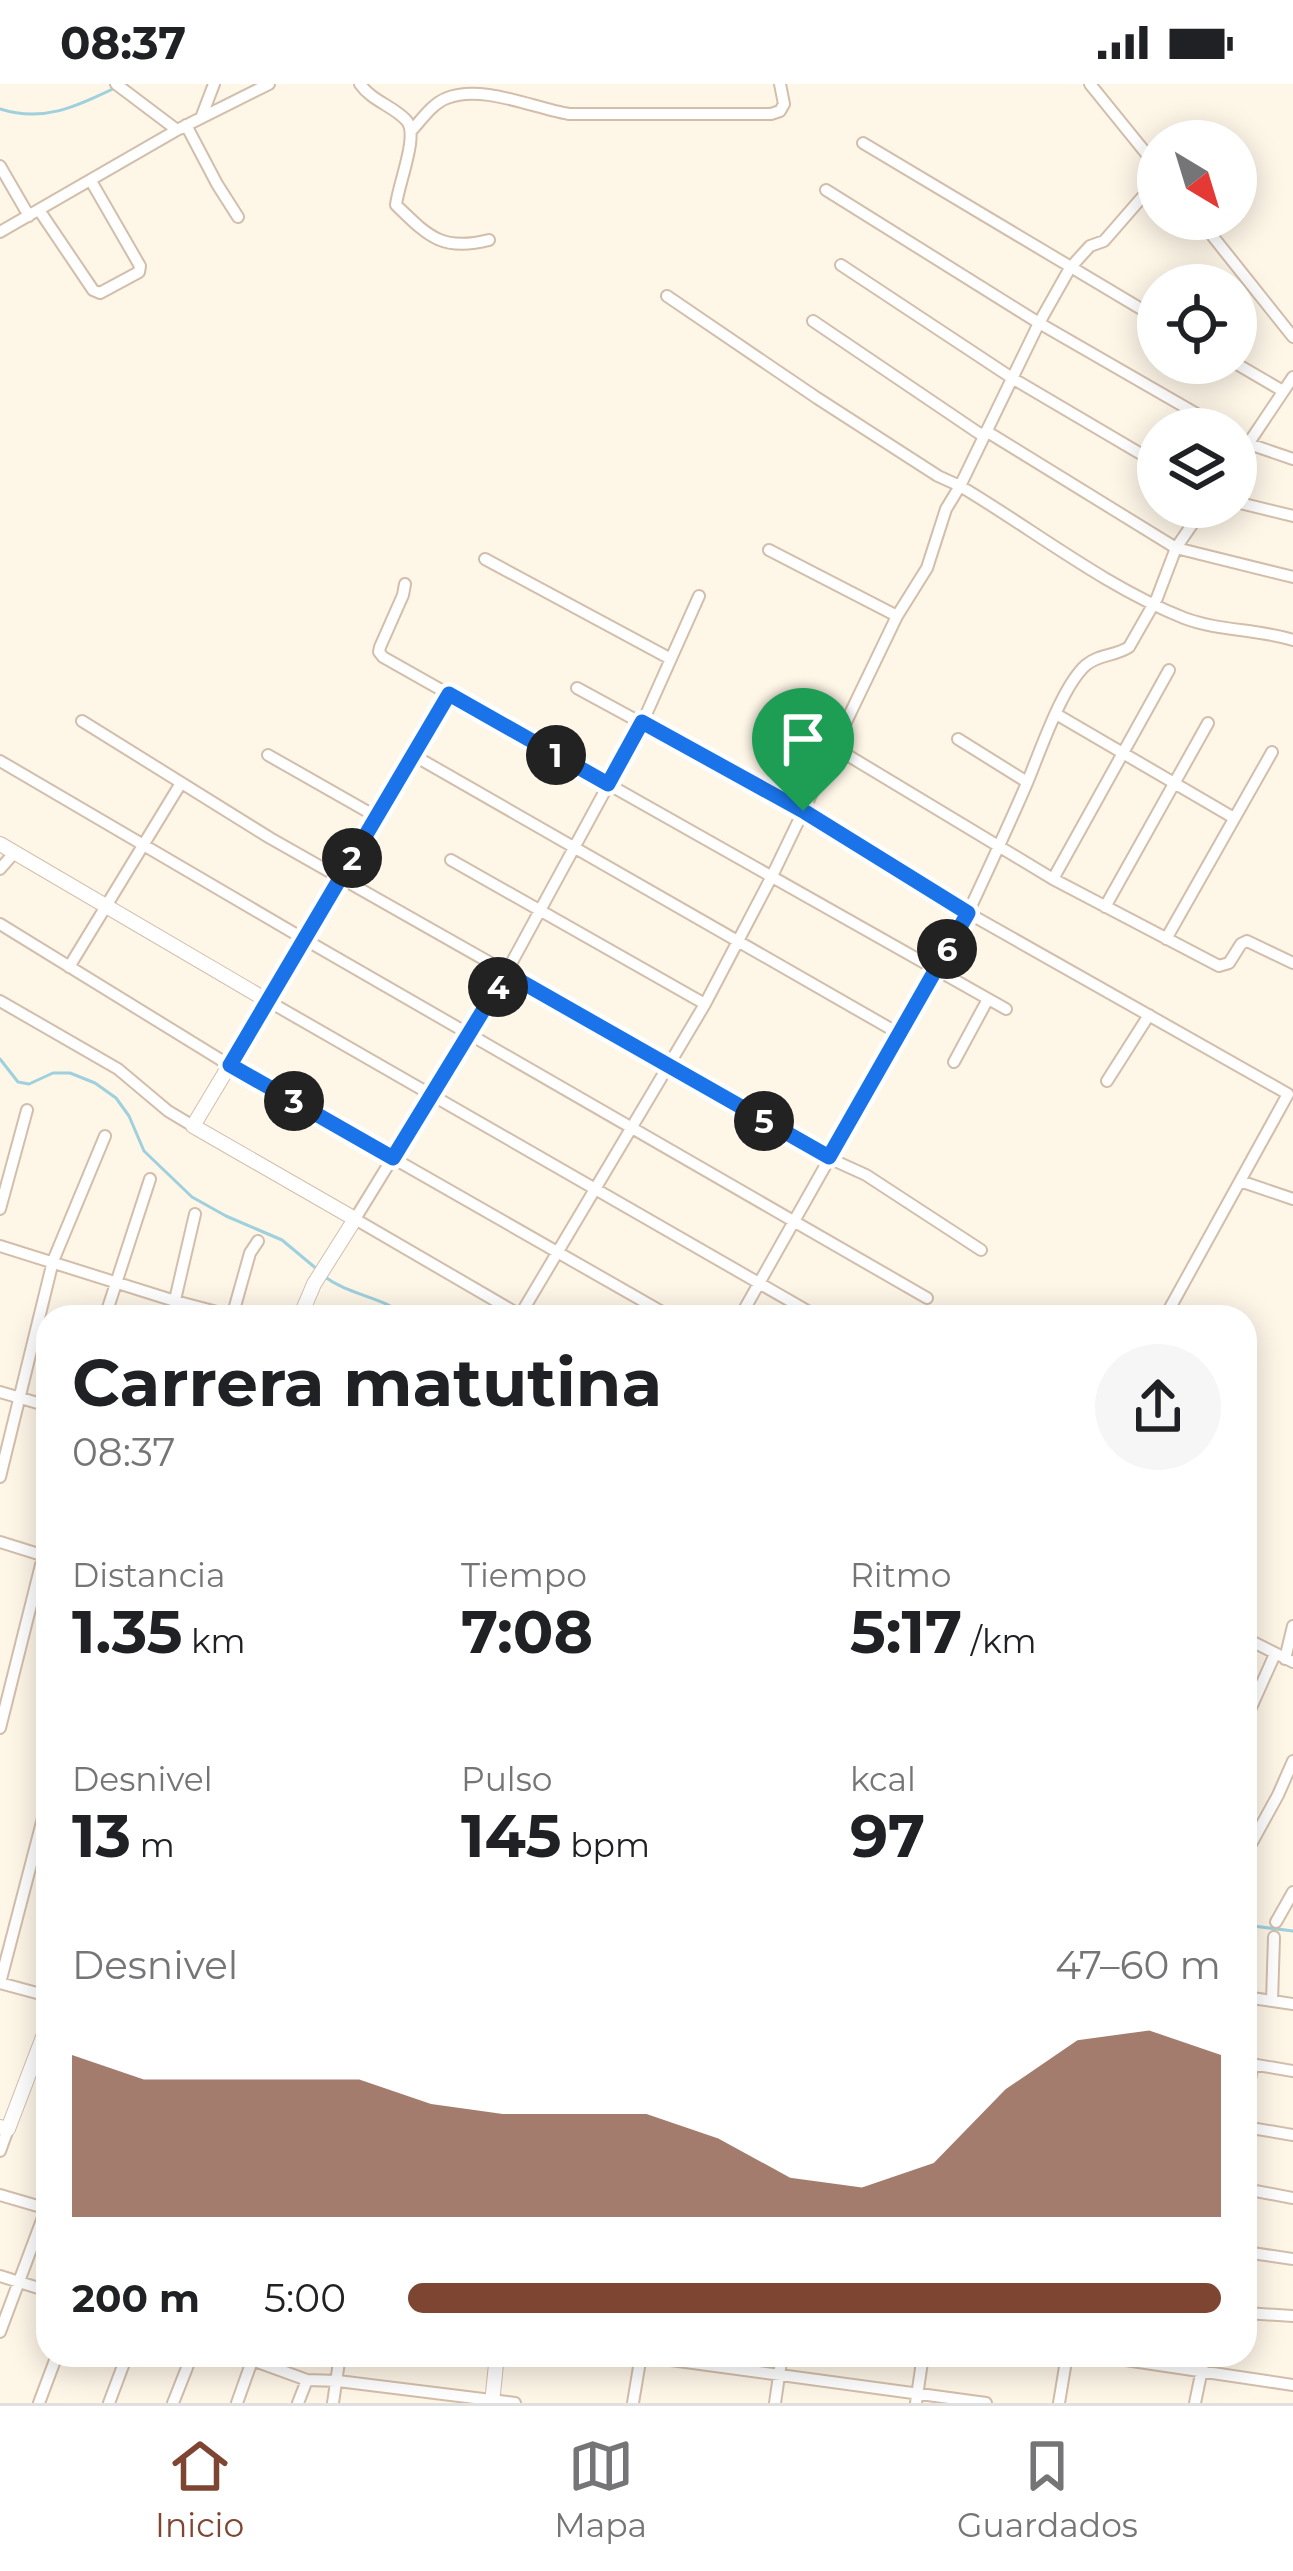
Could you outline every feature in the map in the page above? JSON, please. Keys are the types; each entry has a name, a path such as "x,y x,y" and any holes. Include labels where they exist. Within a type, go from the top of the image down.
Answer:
{"street":[{"path":"116,84 182,128 238,217"},
{"path":"201,118 214,84"},
{"path":"0,232 269,84"},
{"path":"361,84 412,130 396,205 437,241 466,246 488,240"},
{"path":"412,130 447,98 484,93 569,114 771,114 784,104 780,84"},
{"path":"1090,84 1137,142"},
{"path":"863,143 1137,307"},
{"path":"0,166 93,290 100,293 139,272 140,266 91,181"},
{"path":"826,190 1039,323 1187,408"},
{"path":"527,1305 705,1004 772,876 897,616 927,568 946,508 1039,323 1070,268 1090,246 1104,241 1137,203"},
{"path":"1216,240 1293,337"},
{"path":"841,265 1012,378 1137,452"},
{"path":"668,296 938,476 1138,598 1190,620 1293,640"},
{"path":"813,321 984,434 1176,548 1293,577"},
{"path":"1257,376 1283,391"},
{"path":"1257,433 1293,377"},
{"path":"1257,446 1293,459"},
{"path":"1257,507 1293,516"},
{"path":"747,1305 968,913 1076,677 1088,664 1130,647 1190,528"},
{"path":"769,550 897,616"},
{"path":"485,559 669,658"},
{"path":"405,584 379,652 1006,1009"},
{"path":"306,1305 506,973 642,722 700,596"},
{"path":"1053,879 1169,670"},
{"path":"577,688 803,811 968,913 1290,1094 1173,1305"},
{"path":"193,1126 449,694"},
{"path":"1056,714 1234,818"},
{"path":"82,721 340,878 866,1175 981,1250"},
{"path":"1105,907 1208,723"},
{"path":"958,739 1028,782"},
{"path":"834,747 1053,879 1220,966 1229,963 1247,941 1293,963"},
{"path":"1166,939 1272,752"},
{"path":"268,755 376,817"},
{"path":"413,755 898,1033"},
{"path":"0,760 927,1298"},
{"path":"70,967 181,783"},
{"path":"0,844 796,1305"},
{"path":"0,869 14,853"},
{"path":"451,860 705,1004"},
{"path":"0,924 230,1065 650,1305"},
{"path":"954,1062 988,999"},
{"path":"0,1001 107,1062 193,1126 501,1305"},
{"path":"1107,1081 1149,1015"},
{"path":"0,1209 27,1110"},
{"path":"42,1305 53,1262 105,1136"},
{"path":"109,1305 150,1179"},
{"path":"1240,1181 1293,1198"},
{"path":"174,1305 195,1214"},
{"path":"237,1305 257,1241"},
{"path":"0,1246 190,1305"},
{"path":"0,1477 36,1330"},
{"path":"0,1392 36,1403"},
{"path":"0,1542 36,1553"},
{"path":"0,1728 4,1691 36,1586"},
{"path":"1257,1702 1284,1659 1293,1626"},
{"path":"1257,1644 1284,1659"},
{"path":"1257,1834 1293,1761"},
{"path":"36,1869 0,1983 36,1993"},
{"path":"1276,1922 1293,1892"},
{"path":"1271,2001 1274,1937"},
{"path":"1257,1999 1293,2005"},
{"path":"0,2151 4,2128 36,2052"},
{"path":"1257,2065 1293,2071"},
{"path":"1257,2129 1293,2135"},
{"path":"1257,2191 1293,2198"},
{"path":"0,2195 36,2204"},
{"path":"0,2332 36,2238"},
{"path":"1257,2254 1293,2259"},
{"path":"0,2276 36,2287"},
{"path":"1257,2314 1293,2316"},
{"path":"39,2403 52,2367"},
{"path":"109,2403 122,2367"},
{"path":"173,2403 187,2367"},
{"path":"237,2403 250,2367"},
{"path":"277,2367 308,2380 514,2403"},
{"path":"333,2403 339,2367"},
{"path":"492,2402 496,2367"},
{"path":"633,2403 638,2367"},
{"path":"727,2367 916,2398 986,2403"},
{"path":"775,2403 779,2367"},
{"path":"916,2398 921,2367"},
{"path":"1059,2403 1064,2367"},
{"path":"1170,2367 1293,2386"},
{"path":"1195,2403 1203,2367"},
{"path":"298,2403 308,2380"}],"waterway":[{"path":"0,109 46,113 117,87"},
{"path":"0,1059 18,1082 29,1084 53,1073 70,1073 95,1083 116,1098 129,1116 144,1151 192,1197 282,1240 318,1270"},
{"path":"325,1277 387,1305"},
{"path":"1257,1926 1293,1931"}],"route":[{"path":"449,694 608,784 642,722 803,811 968,913 829,1157 506,973 393,1158 230,1065 449,694"}]}
